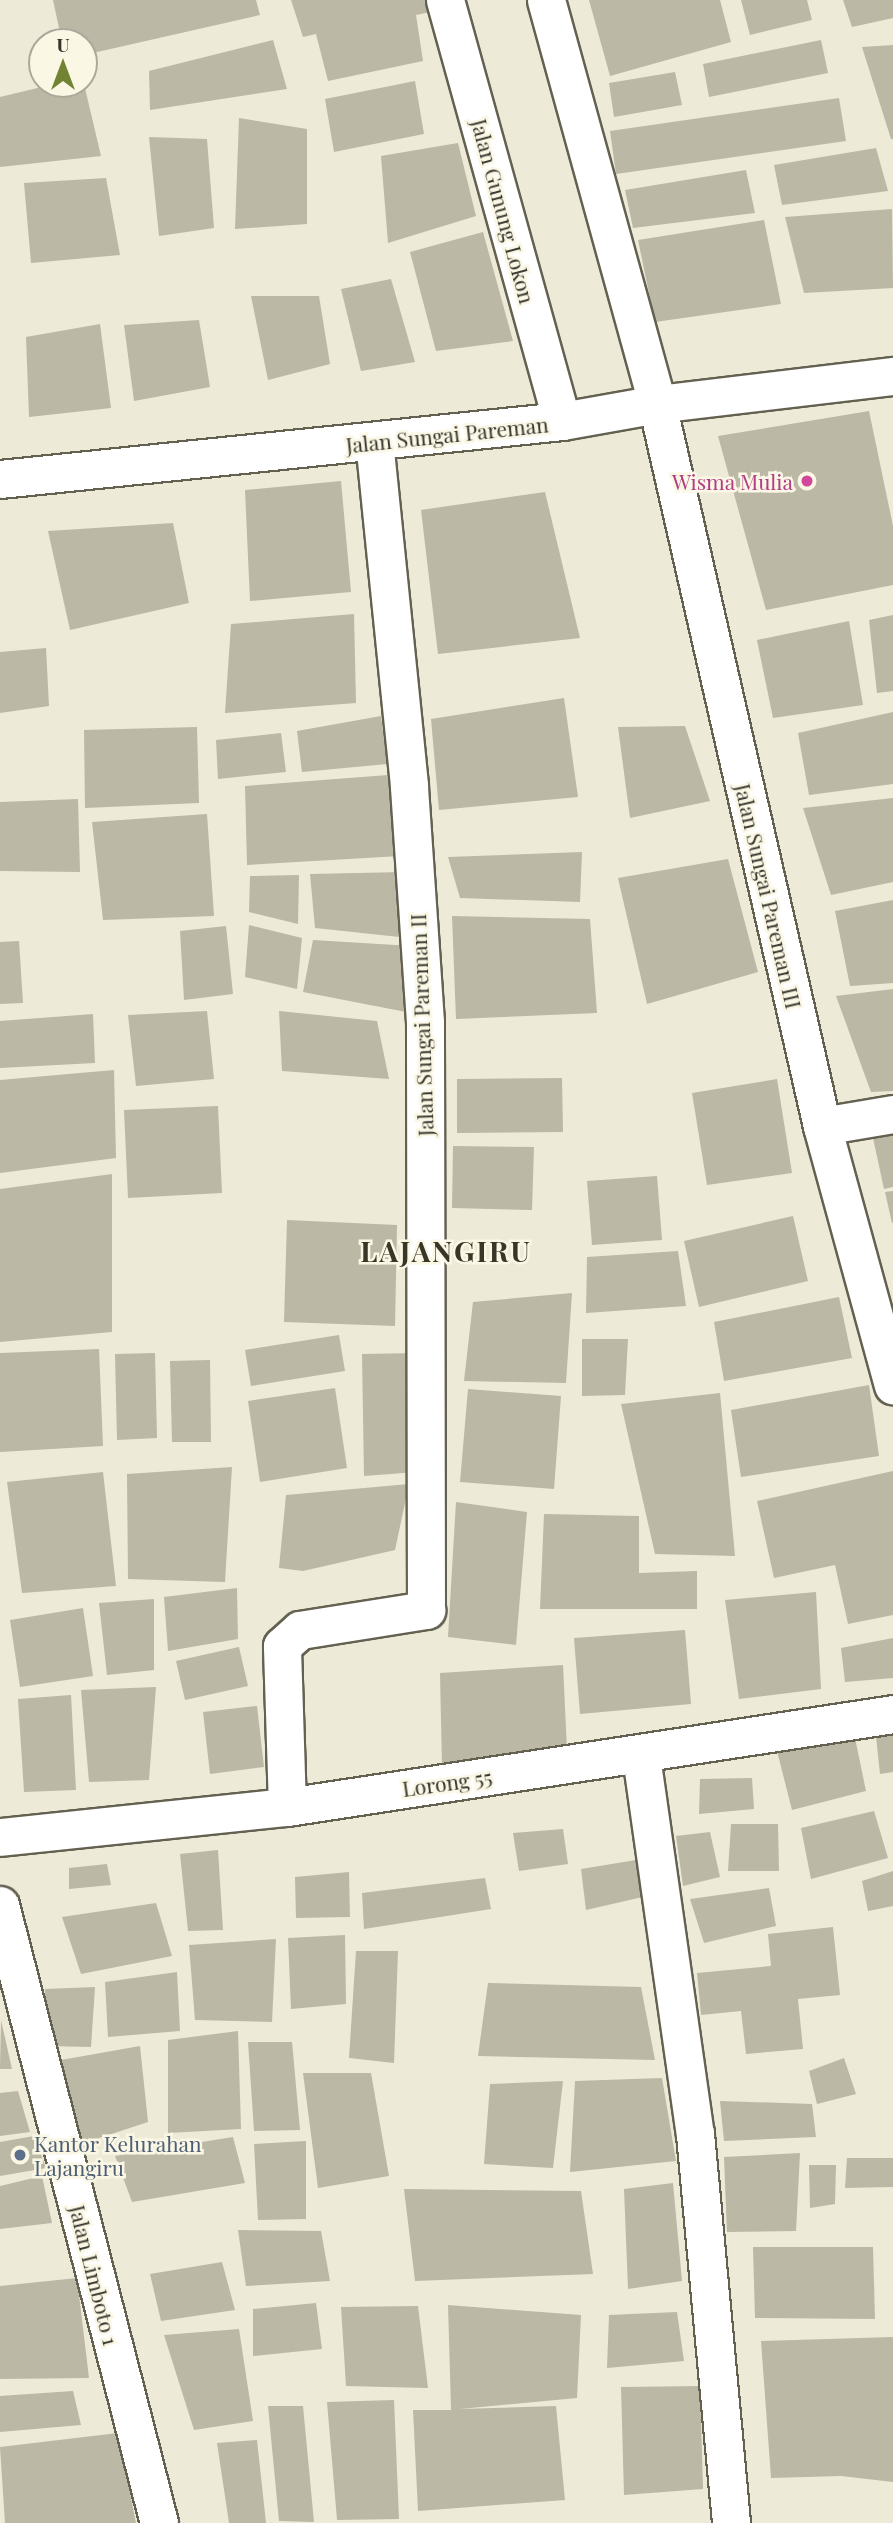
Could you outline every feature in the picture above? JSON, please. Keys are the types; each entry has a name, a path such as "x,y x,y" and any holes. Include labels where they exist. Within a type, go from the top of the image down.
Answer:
{"street":[{"name":"Jalan Gunung Lokon","path":"445,0 562,421"},
{"path":"546,0 657,404"},
{"name":"Jalan Sungai Pareman","path":"0,479 374,443 562,421 657,404 893,376"},
{"name":"Jalan Sungai Pareman III","path":"657,404 822,1126 893,1385"},
{"name":"Jalan Sungai Pareman II","path":"287,1807 279,1657 282,1646 300,1630 426,1610 425,1022 409,785 374,443"},
{"path":"822,1126 893,1114"},
{"name":"Lorong 55","path":"0,1837 287,1807 641,1756 893,1714"},
{"path":"641,1756 695,2134 731,2523"},
{"name":"Jalan Limboto 1","path":"0,1905 159,2523"}],"building":[{"path":"53,0 256,0 260,15 98,52 98,28 59,28"},
{"path":"291,0 432,0 436,11 416,15 423,61 328,81 316,34 303,37"},
{"path":"589,0 720,0 731,42 610,76"},
{"path":"741,0 807,0 812,20 750,35"},
{"path":"843,0 893,0 893,18 852,27"},
{"path":"273,40 287,89 150,110 149,71"},
{"path":"821,40 828,73 709,97 703,64"},
{"path":"893,45 893,139 891,139 862,47"},
{"path":"675,72 682,105 614,117 609,83"},
{"path":"415,81 424,134 334,152 325,99"},
{"path":"28,90 28,98 87,98 101,156 0,167 0,97"},
{"path":"839,98 846,141 616,174 610,131"},
{"path":"239,118 307,129 307,224 235,229"},
{"path":"149,137 207,139 214,228 159,236"},
{"path":"458,143 476,216 388,243 381,156"},
{"path":"876,148 888,191 782,205 774,165"},
{"path":"746,170 755,213 633,228 625,190"},
{"path":"106,178 120,255 31,263 24,183"},
{"path":"892,209 893,288 804,293 785,217"},
{"path":"764,220 781,304 655,322 638,240"},
{"path":"483,232 513,341 436,351 410,252"},
{"path":"391,279 415,362 361,371 341,289"},
{"path":"251,296 319,296 330,364 268,380"},
{"path":"199,320 210,387 134,401 124,325"},
{"path":"100,324 111,408 29,417 26,337"},
{"name":"Wisma Mulia","path":"869,411 893,526 893,585 766,610 718,436"},
{"path":"341,481 351,592 250,601 245,490"},
{"path":"545,492 580,638 438,654 421,510"},
{"path":"173,523 189,603 70,630 48,531"},
{"path":"354,614 356,703 225,713 231,624"},
{"path":"893,615 893,691 877,693 869,620"},
{"path":"849,621 863,705 773,718 757,640"},
{"path":"46,648 49,706 0,713 0,652"},
{"path":"564,698 578,797 439,810 431,719"},
{"path":"893,712 893,784 809,795 798,733"},
{"path":"381,716 387,764 302,772 297,731"},
{"path":"685,726 710,801 630,818 618,727"},
{"path":"197,727 199,803 85,808 84,730"},
{"path":"281,733 286,772 218,779 216,740"},
{"path":"388,775 400,856 247,865 245,786"},
{"path":"893,798 893,882 831,895 803,808"},
{"path":"78,799 80,872 0,871 0,802"},
{"path":"207,814 214,916 103,920 92,822"},
{"path":"582,852 580,902 460,898 448,857"},
{"path":"728,859 758,972 647,1004 618,878"},
{"path":"404,872 409,938 315,928 310,874"},
{"path":"299,875 298,924 249,912 250,876"},
{"path":"893,900 893,983 850,986 835,911"},
{"path":"452,916 590,919 597,1013 456,1019"},
{"path":"249,925 302,938 297,989 245,977"},
{"path":"226,926 233,994 184,1000 180,931"},
{"path":"313,940 412,946 406,1012 303,992"},
{"path":"19,941 23,1003 0,1004 0,942"},
{"path":"893,989 893,1091 871,1092 836,996"},
{"path":"207,1011 214,1079 136,1086 128,1015"},
{"path":"279,1011 377,1021 389,1079 282,1071"},
{"path":"93,1014 95,1063 0,1068 0,1021"},
{"path":"114,1070 116,1158 0,1173 0,1080"},
{"path":"562,1078 563,1132 457,1133 457,1079"},
{"path":"777,1079 792,1173 707,1185 692,1093"},
{"path":"218,1106 222,1193 128,1198 124,1110"},
{"path":"893,1120 893,1187 884,1189 870,1124"},
{"path":"453,1146 534,1147 532,1210 452,1208"},
{"path":"112,1174 112,1332 0,1342 0,1189"},
{"path":"657,1176 662,1240 592,1245 587,1181"},
{"path":"893,1191 893,1223 892,1223 885,1192"},
{"path":"793,1216 808,1281 699,1307 684,1241"},
{"path":"287,1220 397,1225 395,1326 284,1322"},
{"path":"678,1251 686,1306 586,1313 587,1257"},
{"path":"572,1293 566,1383 464,1381 473,1302"},
{"path":"839,1297 852,1358 724,1381 714,1322"},
{"path":"339,1335 345,1371 251,1386 245,1350"},
{"path":"582,1339 628,1339 625,1395 582,1396"},
{"path":"99,1349 103,1446 0,1452 0,1353"},
{"path":"155,1353 157,1438 117,1440 115,1354"},
{"path":"417,1353 417,1472 364,1476 362,1354"},
{"path":"210,1360 211,1442 172,1442 170,1361"},
{"path":"869,1385 879,1456 741,1477 731,1410"},
{"path":"335,1388 347,1468 260,1482 248,1401"},
{"path":"468,1389 561,1396 554,1489 460,1482"},
{"path":"720,1393 735,1556 655,1554 621,1404"},
{"path":"232,1467 225,1582 128,1579 127,1474"},
{"path":"893,1471 893,1615 848,1624 835,1565 774,1578 757,1501"},
{"path":"103,1472 116,1586 22,1593 7,1482"},
{"path":"409,1484 395,1550 303,1571 279,1568 286,1495"},
{"path":"456,1502 527,1512 516,1645 448,1637"},
{"path":"544,1514 639,1516 639,1573 697,1571 697,1609 540,1609"},
{"path":"237,1588 238,1639 168,1651 164,1597"},
{"path":"816,1592 821,1689 739,1699 725,1600"},
{"path":"154,1599 154,1670 107,1675 99,1603"},
{"path":"83,1608 93,1676 20,1687 10,1620"},
{"path":"685,1630 691,1704 580,1714 574,1638"},
{"path":"893,1638 893,1678 845,1682 841,1648"},
{"path":"239,1647 248,1686 185,1700 176,1661"},
{"path":"563,1665 567,1750 442,1768 440,1673"},
{"path":"156,1687 149,1780 89,1782 81,1690"},
{"path":"71,1695 76,1790 24,1792 18,1699"},
{"path":"257,1706 264,1767 210,1774 203,1712"},
{"path":"893,1724 893,1772 880,1774 875,1727"},
{"path":"854,1733 866,1791 792,1810 777,1751"},
{"path":"752,1778 754,1809 699,1814 700,1779"},
{"path":"874,1811 888,1858 811,1879 801,1828"},
{"path":"731,1824 778,1824 779,1871 728,1871"},
{"path":"563,1829 568,1864 519,1871 513,1833"},
{"path":"710,1832 720,1877 683,1886 676,1836"},
{"path":"218,1850 223,1930 188,1931 180,1854"},
{"path":"642,1859 647,1896 586,1910 581,1869"},
{"path":"107,1864 111,1885 69,1889 69,1868"},
{"path":"893,1871 893,1906 868,1911 862,1881"},
{"path":"349,1872 350,1917 296,1918 295,1877"},
{"path":"485,1878 491,1909 364,1929 362,1893"},
{"path":"769,1888 776,1926 704,1943 690,1899"},
{"path":"156,1903 172,1956 81,1974 62,1917"},
{"path":"833,1927 840,1995 798,1999 803,2049 746,2054 741,2011 701,2015 697,1973 771,1966 768,1934"},
{"path":"345,1935 346,2004 291,2009 288,1938"},
{"path":"276,1939 272,2022 195,2020 189,1945"},
{"path":"356,1951 398,1951 394,2063 349,2058"},
{"path":"177,1972 180,2031 108,2037 105,1982"},
{"path":"488,1983 641,1987 655,2060 478,2056"},
{"path":"95,1987 91,2047 46,2046 45,1989"},
{"path":"1,2020 12,2069 0,2069"},
{"path":"238,2031 241,2129 168,2133 168,2040"},
{"path":"248,2042 292,2042 300,2130 254,2131"},
{"path":"140,2046 148,2122 78,2145 61,2060"},
{"path":"844,2058 856,2094 817,2104 809,2071"},
{"path":"303,2073 371,2073 389,2176 318,2188"},
{"path":"662,2078 676,2161 570,2172 575,2081"},
{"path":"563,2081 553,2168 484,2164 490,2084"},
{"path":"18,2091 30,2132 0,2136 0,2093"},
{"path":"720,2101 812,2104 816,2137 724,2141"},
{"name":"Kantor Kelurahan Lajangiru","path":"34,2136 46,2168 0,2176 0,2142"},
{"path":"233,2137 245,2183 132,2202 115,2156"},
{"path":"306,2141 306,2219 258,2220 254,2144"},
{"path":"800,2153 796,2231 727,2232 724,2157"},
{"path":"847,2158 893,2158 893,2187 845,2188"},
{"path":"809,2165 836,2165 835,2204 810,2208"},
{"path":"42,2176 52,2223 0,2229 0,2186"},
{"path":"673,2183 682,2281 628,2289 624,2189"},
{"path":"404,2189 581,2191 593,2274 415,2281"},
{"path":"238,2230 321,2231 330,2281 246,2286"},
{"path":"753,2247 873,2247 875,2319 755,2318"},
{"path":"222,2262 235,2310 161,2321 150,2274"},
{"path":"77,2278 89,2378 0,2379 0,2286"},
{"path":"316,2303 322,2349 253,2356 253,2309"},
{"path":"448,2305 581,2315 577,2398 460,2409 556,2406 565,2500 418,2511 413,2410 451,2410"},
{"path":"418,2306 428,2388 346,2386 341,2307"},
{"path":"677,2312 684,2361 607,2368 609,2315"},
{"path":"239,2329 253,2421 194,2430 164,2335"},
{"path":"893,2337 893,2482 841,2476 771,2478 761,2341"},
{"path":"700,2386 703,2489 624,2495 621,2387"},
{"path":"73,2391 81,2425 0,2432 0,2396"},
{"path":"394,2400 399,2519 337,2520 327,2402"},
{"path":"268,2406 303,2406 314,2522 279,2521"},
{"path":"118,2433 136,2523 5,2523 0,2447"},
{"path":"257,2440 266,2523 229,2523 217,2443"}],"place":[{"name":"Wisma Mulia","path":"807,481"},
{"name":"Kantor Kelurahan Lajangiru","path":"20,2155"}],"district":[{"name":"LAJANGIRU","path":"446,1251"}]}
